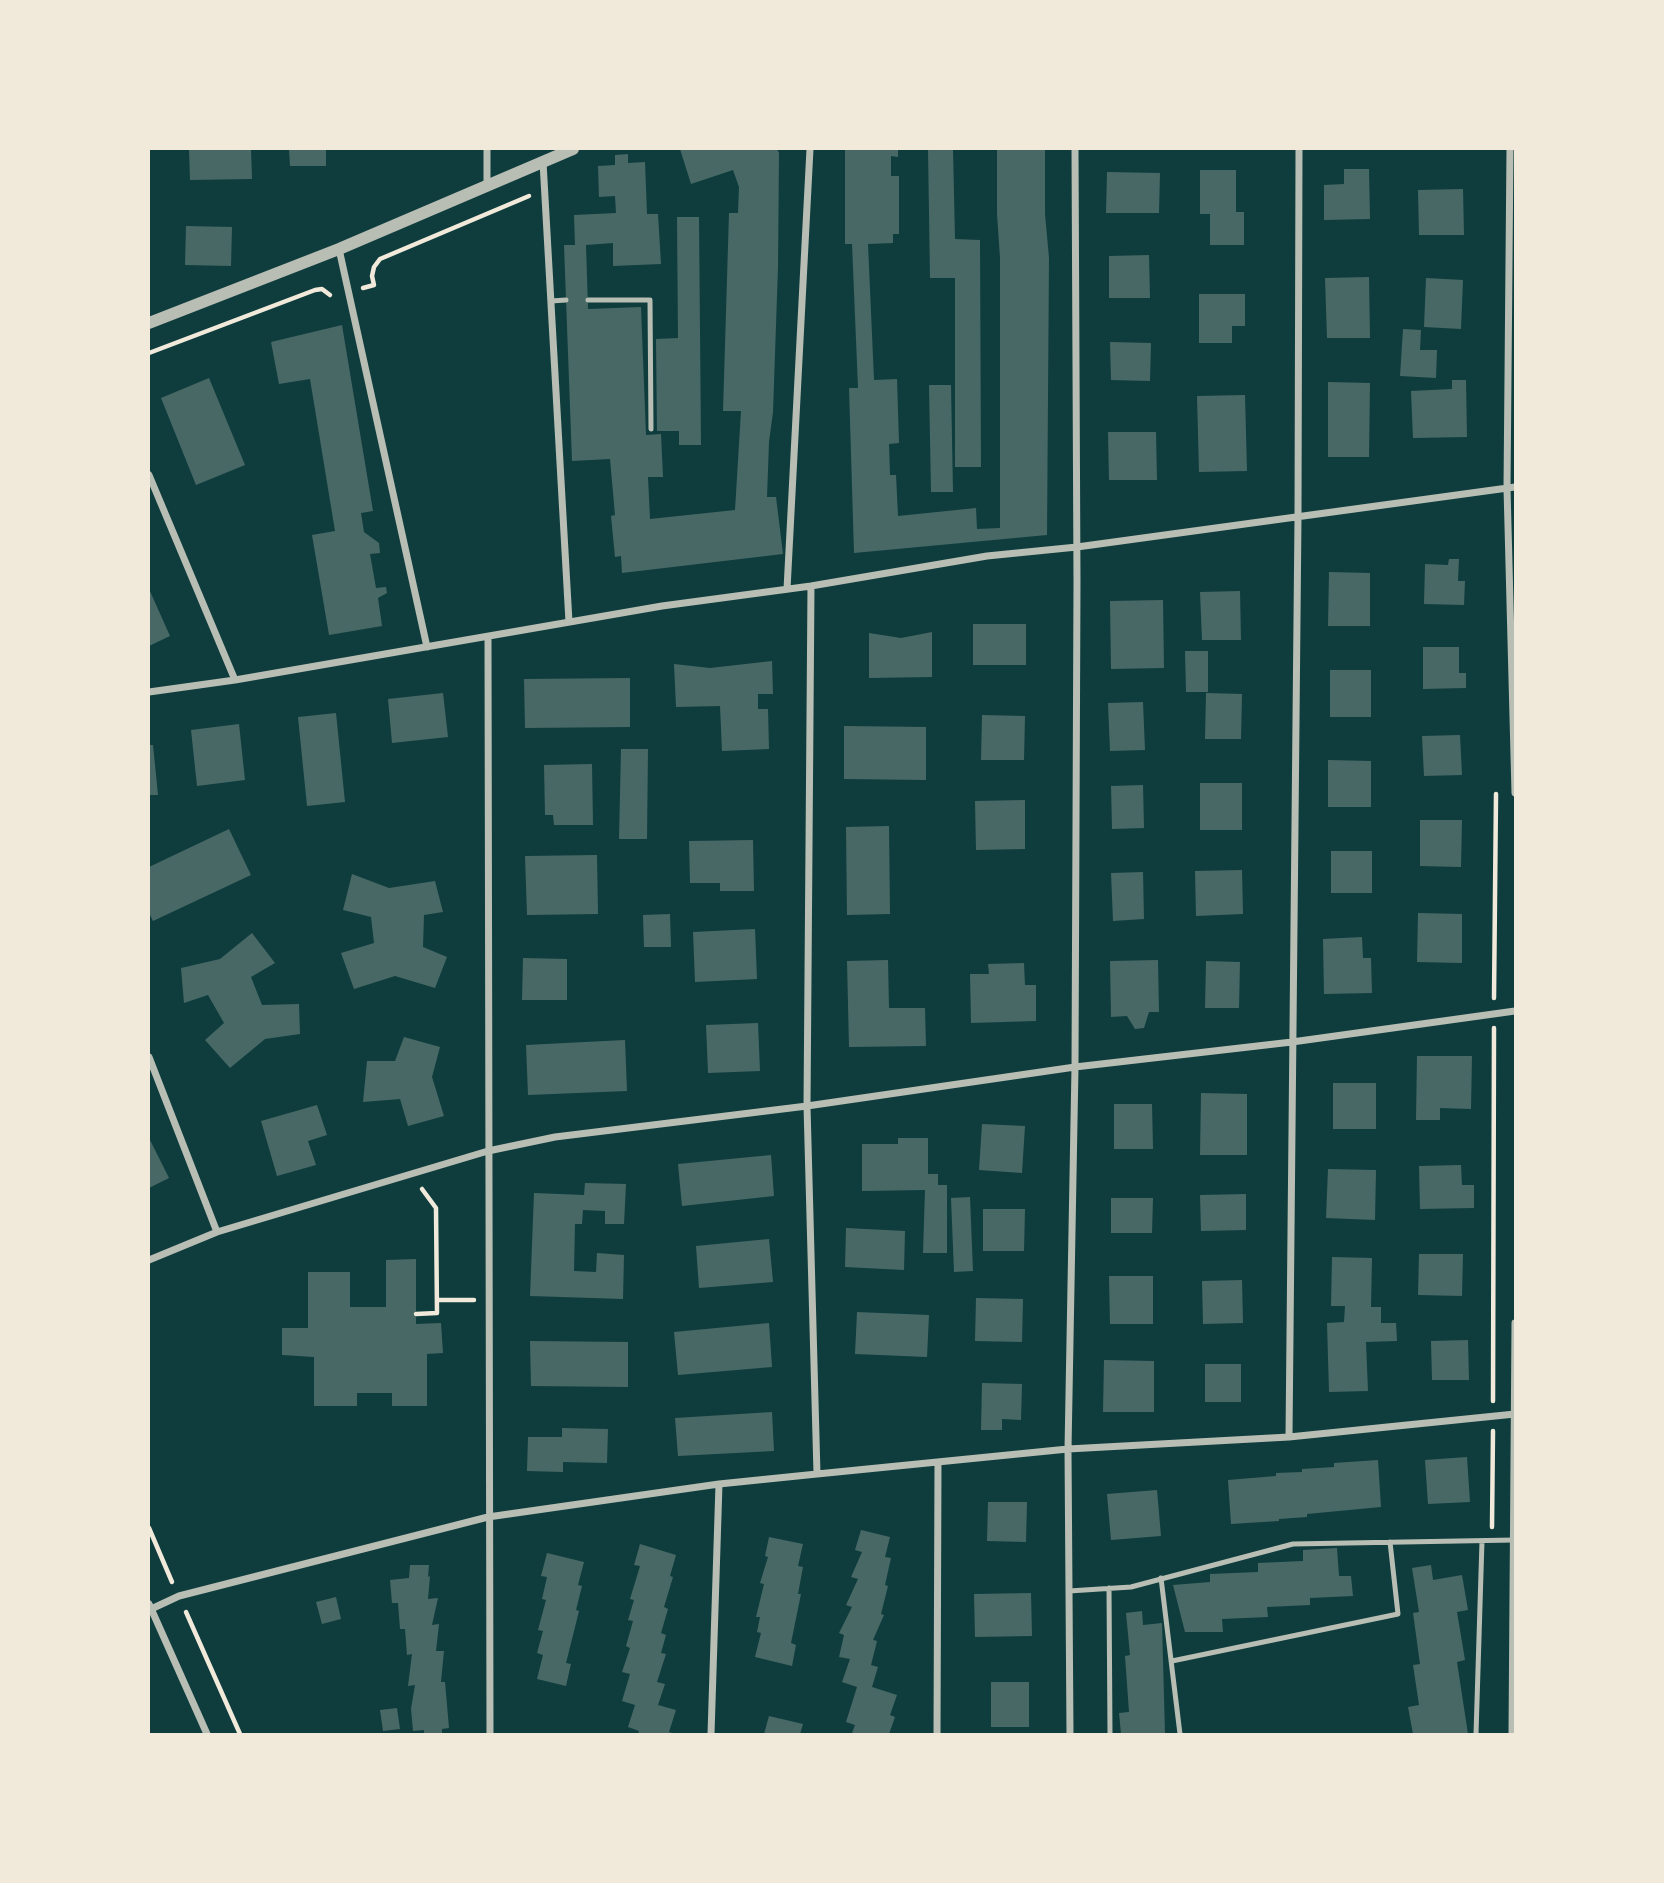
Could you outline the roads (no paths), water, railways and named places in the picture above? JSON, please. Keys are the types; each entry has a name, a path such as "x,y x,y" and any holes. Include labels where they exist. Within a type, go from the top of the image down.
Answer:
{"street":[{"path":"486,187 487,149"},
{"path":"149,323 339,249 573,149"},
{"path":"787,589 810,149"},
{"path":"1070,1734 1068,1449 1075,1067 1077,547 1075,149"},
{"path":"1289,1437 1299,149"},
{"path":"1510,149 1515,793"},
{"path":"543,162 569,622"},
{"path":"339,249 427,647"},
{"path":"149,475 235,680"},
{"path":"149,692 987,556 1077,547 1511,488"},
{"path":"811,586 807,1106 817,1474"},
{"path":"488,637 490,1734"},
{"path":"149,1260 217,1232 488,1151 555,1137 807,1106 1075,1067 1292,1042 1515,1012"},
{"path":"149,1057 217,1232"},
{"path":"1511,1734 1515,1323"},
{"path":"207,1734 150,1607 179,1596 488,1517 719,1484 817,1474 1068,1449 1289,1437 1514,1414"},
{"path":"937,1734 939,1462"},
{"path":"711,1734 719,1484"}],"lane":[{"path":"551,301 566,300"},
{"path":"588,300 650,300 651,429"},
{"path":"1069,1591 1131,1587 1293,1544 1514,1540"},
{"path":"1476,1734 1482,1541"},
{"path":"1172,1661 1398,1614 1390,1542"},
{"path":"1161,1578 1180,1734"},
{"path":"1109,1588 1110,1734"}]}
